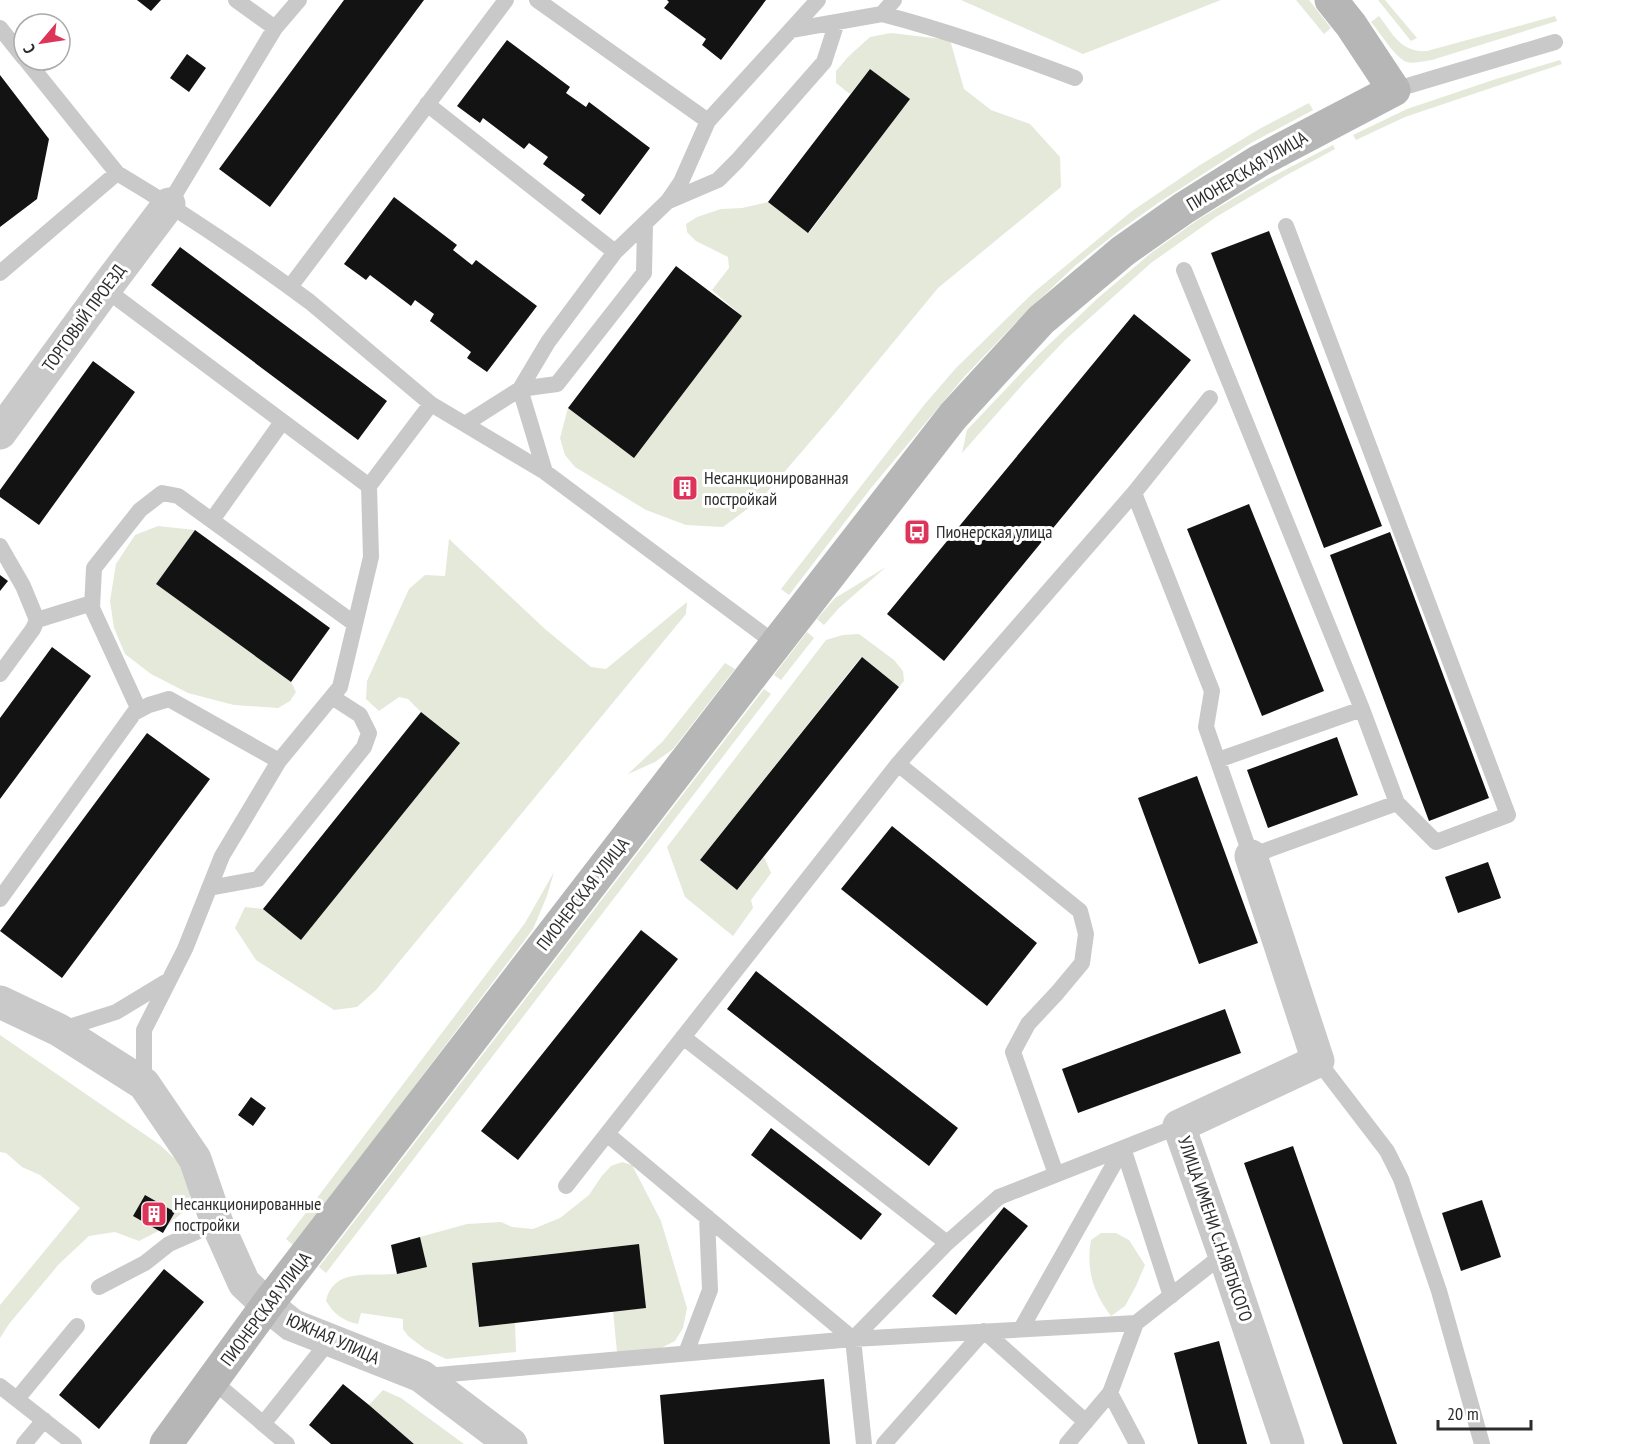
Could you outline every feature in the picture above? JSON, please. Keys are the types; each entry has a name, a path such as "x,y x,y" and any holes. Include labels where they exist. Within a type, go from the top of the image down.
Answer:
{"street":[{"path":"1331,0 1351,25 1394,90"},
{"name":"ПИОНЕРСКАЯ УЛИЦА","path":"166,1444 267,1305 953,416 1041,320 1123,251 1184,208 1259,160 1394,90"},
{"name":"ТОРГОВЫЙ ПРОЕЗД","path":"0,434 169,204"},
{"path":"1251,856 1318,1061"},
{"name":"ЮЖНАЯ УЛИЦА","path":"0,1002 59,1030 144,1084 195,1159 217,1222 244,1284 267,1305 292,1325 421,1376 511,1444"},
{"name":"УЛИЦА ИМЕНИ С.Н.ЯВТЫСОГО","path":"1288,1444 1179,1126 1318,1061"}],"lane":[{"path":"236,0 275,28"},
{"path":"169,204 275,28 299,0"},
{"path":"290,287 506,0"},
{"path":"537,0 708,121"},
{"path":"545,472 520,389 548,342 615,252 668,201 681,182 708,121 818,0"},
{"path":"882,14 894,0"},
{"path":"791,30 882,14 931,27 1075,78"},
{"path":"668,201 718,180 736,161 824,62 837,22"},
{"path":"0,28 12,43"},
{"path":"1394,90 1555,42"},
{"path":"35,72 117,173 169,204 290,287 431,404 545,472 776,644"},
{"path":"427,104 615,252"},
{"path":"0,273 117,173"},
{"path":"465,424 520,389 557,384 644,273 645,223"},
{"path":"1184,270 1362,709 1397,803 1436,842 1508,815 1286,226"},
{"path":"105,290 369,486"},
{"path":"566,1186 898,764 1134,493 1210,398"},
{"path":"144,1084 144,1030 184,949 222,856 279,761 340,687 371,557 369,486 431,404"},
{"path":"212,520 282,422"},
{"path":"139,710 92,608 94,568 140,510 162,493 178,495 355,624"},
{"path":"1134,493 1212,692 1206,727 1251,856 1397,803"},
{"path":"0,546 23,585 37,620 0,674"},
{"path":"37,620 92,603"},
{"path":"209,888 258,879 364,747 369,733 360,715 332,697"},
{"path":"0,899 134,713 149,705 169,699 279,761"},
{"path":"1218,760 1362,709"},
{"path":"898,764 1080,911 1086,934 1082,963 1028,1024 1013,1052 1056,1174"},
{"path":"59,1030 116,1012 170,979"},
{"path":"683,1037 947,1243"},
{"path":"1318,1061 1387,1151 1401,1179 1439,1291 1482,1444"},
{"path":"853,1339 947,1243 999,1197 1179,1126"},
{"path":"607,1134 853,1339 864,1444"},
{"path":"1123,1148 1171,1296"},
{"path":"1021,1329 1123,1148"},
{"path":"686,1353 710,1290 707,1217"},
{"path":"99,1287 145,1263 169,1244 217,1222"},
{"path":"1067,1444 1110,1393 1136,1323 1224,1254"},
{"path":"421,1376 853,1339 1136,1323"},
{"path":"16,1399 77,1326"},
{"path":"984,1331 1086,1422"},
{"path":"884,1444 984,1331"},
{"path":"263,1424 329,1341"},
{"path":"213,1381 287,1444"},
{"path":"0,1386 74,1444"},
{"path":"1110,1393 1137,1444"},
{"path":"24,1444 44,1420"}],"shaded area":[{"path":"961,0 1221,0 1083,54"},
{"path":"1296,0 1309,0 1331,28 1324,34"},
{"path":"1378,0 1385,0 1417,38 1411,41"},
{"path":"1379,16 1398,41 1418,51 1427,51 1555,16 1557,21 1432,60 1413,63 1398,56 1371,22"},
{"path":"891,33 950,40 964,89 991,110 1030,124 1060,157 1061,187 938,288 762,498 723,527 686,525 646,510 575,467 565,455 560,438 568,408 630,455 742,316 712,290 729,268 728,257 696,241 687,232 686,224 697,217 721,209 742,208 768,202 809,233 909,100 870,69 850,94 836,83 836,71 849,56 870,37"},
{"path":"1560,60 1562,64 1405,117 1356,140 1353,135 1407,109"},
{"path":"1309,103 1313,110 1251,143 1158,203 1076,265 1024,314 964,377 871,488 789,595 781,589 924,405 956,368 1033,293 1132,211 1200,165 1261,128"},
{"path":"1333,145 1335,149 1216,217 1151,263 1065,340 962,453 967,430 1039,354 1098,298 1151,253 1199,219 1258,184"},
{"path":"158,526 195,530 156,584 291,682 296,692 290,701 278,708 234,705 188,693 151,674 125,654 114,628 110,601 116,564 135,535"},
{"path":"449,539 545,629 591,667 606,669 687,602 686,614 376,990 357,1007 334,1010 256,960 235,928 245,907 263,909 301,940 459,744 408,699 399,697 379,711 366,699 367,681 409,589 425,575 445,576"},
{"path":"886,567 839,608 824,625 817,619 835,598"},
{"path":"807,632 814,638 781,680 774,675"},
{"path":"859,634 894,660 903,671 904,681 899,687 861,657 700,860 737,890 764,857 771,873 751,900 753,908 733,936 685,897 667,847 826,640 843,635"},
{"path":"725,663 735,669 673,749 655,762 628,774 663,741"},
{"path":"764,689 771,694 326,1273 319,1267"},
{"path":"554,872 533,929 294,1246 286,1239 525,923"},
{"path":"0,1035 160,1145 188,1171 193,1190 183,1212 166,1227 139,1241 115,1232 89,1236 59,1264 0,1338 0,1305 80,1208 40,1175 22,1167 6,1153 0,1152"},
{"path":"622,1162 632,1165 661,1221 687,1308 683,1328 675,1341 661,1348 617,1352 613,1311 638,1244 472,1263 479,1327 515,1323 516,1352 446,1359 425,1349 408,1336 403,1329 403,1319 361,1313 358,1324 339,1316 326,1301 330,1290 344,1278 398,1273 427,1267 420,1237 467,1224 501,1222 512,1227 533,1229 560,1218 589,1195 611,1166"},
{"path":"1101,1233 1116,1233 1129,1240 1145,1265 1125,1306 1111,1316 1095,1289 1090,1271 1091,1240"},
{"path":"383,1390 401,1398 464,1444 414,1444 369,1405"}],"building":[{"path":"137,0 161,0 151,11"},
{"path":"344,0 424,0 270,207 219,169"},
{"path":"667,0 766,0 721,60 702,45 706,39 664,8 669,2"},
{"path":"507,40 570,87 566,93 586,107 589,102 650,148 600,215 581,200 585,195 543,164 548,157 529,143 524,149 483,118 480,123 457,106"},
{"path":"187,54 206,68 189,92 170,78"},
{"path":"870,69 910,99 808,233 768,202"},
{"path":"0,75 49,139 37,199 0,227"},
{"path":"394,197 457,245 453,250 472,265 476,260 537,306 487,372 467,358 471,352 430,321 434,314 415,300 411,306 370,275 366,280 344,264"},
{"path":"1269,231 1382,526 1324,548 1211,253"},
{"path":"180,247 387,401 358,440 151,285"},
{"path":"676,266 742,316 634,458 568,408"},
{"path":"1134,314 1191,360 944,661 887,614"},
{"path":"93,361 135,392 39,525 0,497 0,490"},
{"name":"Несанкционированная постройкай","path":"688,475 696,482 682,500 674,494"},
{"path":"1249,504 1324,691 1262,716 1187,529"},
{"path":"195,530 330,628 291,682 156,584"},
{"path":"1390,532 1489,798 1429,821 1330,555"},
{"path":"0,575 8,581 0,591"},
{"path":"52,647 91,676 0,799 0,718"},
{"path":"862,657 899,687 737,890 700,860"},
{"path":"421,712 460,743 301,940 263,909"},
{"path":"147,733 210,779 62,978 0,931"},
{"path":"1337,737 1358,795 1268,828 1247,770"},
{"path":"1197,776 1258,943 1199,964 1138,798"},
{"path":"892,826 1037,943 987,1006 841,889"},
{"path":"1488,862 1501,898 1458,913 1445,877"},
{"path":"641,930 678,959 518,1160 481,1131"},
{"path":"756,971 958,1128 929,1166 727,1009"},
{"path":"1225,1009 1241,1053 1078,1113 1062,1069"},
{"path":"251,1097 266,1108 253,1126 238,1115"},
{"path":"771,1128 882,1214 861,1240 751,1155"},
{"path":"1293,1146 1397,1444 1343,1444 1244,1163"},
{"name":"Несанкционированные постройки","path":"145,1195 175,1212 163,1233 133,1216"},
{"path":"1482,1200 1501,1257 1461,1271 1442,1213"},
{"path":"1004,1207 1028,1226 956,1315 932,1296"},
{"path":"420,1237 427,1267 397,1274 391,1245"},
{"path":"639,1244 646,1308 479,1327 472,1263"},
{"path":"164,1269 204,1302 99,1429 59,1395"},
{"path":"1219,1341 1247,1444 1198,1444 1174,1353"},
{"path":"824,1379 830,1444 664,1444 660,1395"},
{"path":"343,1384 414,1444 331,1444 309,1425"}],"place":[{"name":"Несанкционированная постройкай","path":"685,488"},
{"name":"Пионерская улица","path":"917,532"},
{"name":"Несанкционированные постройки","path":"154,1214"}]}
